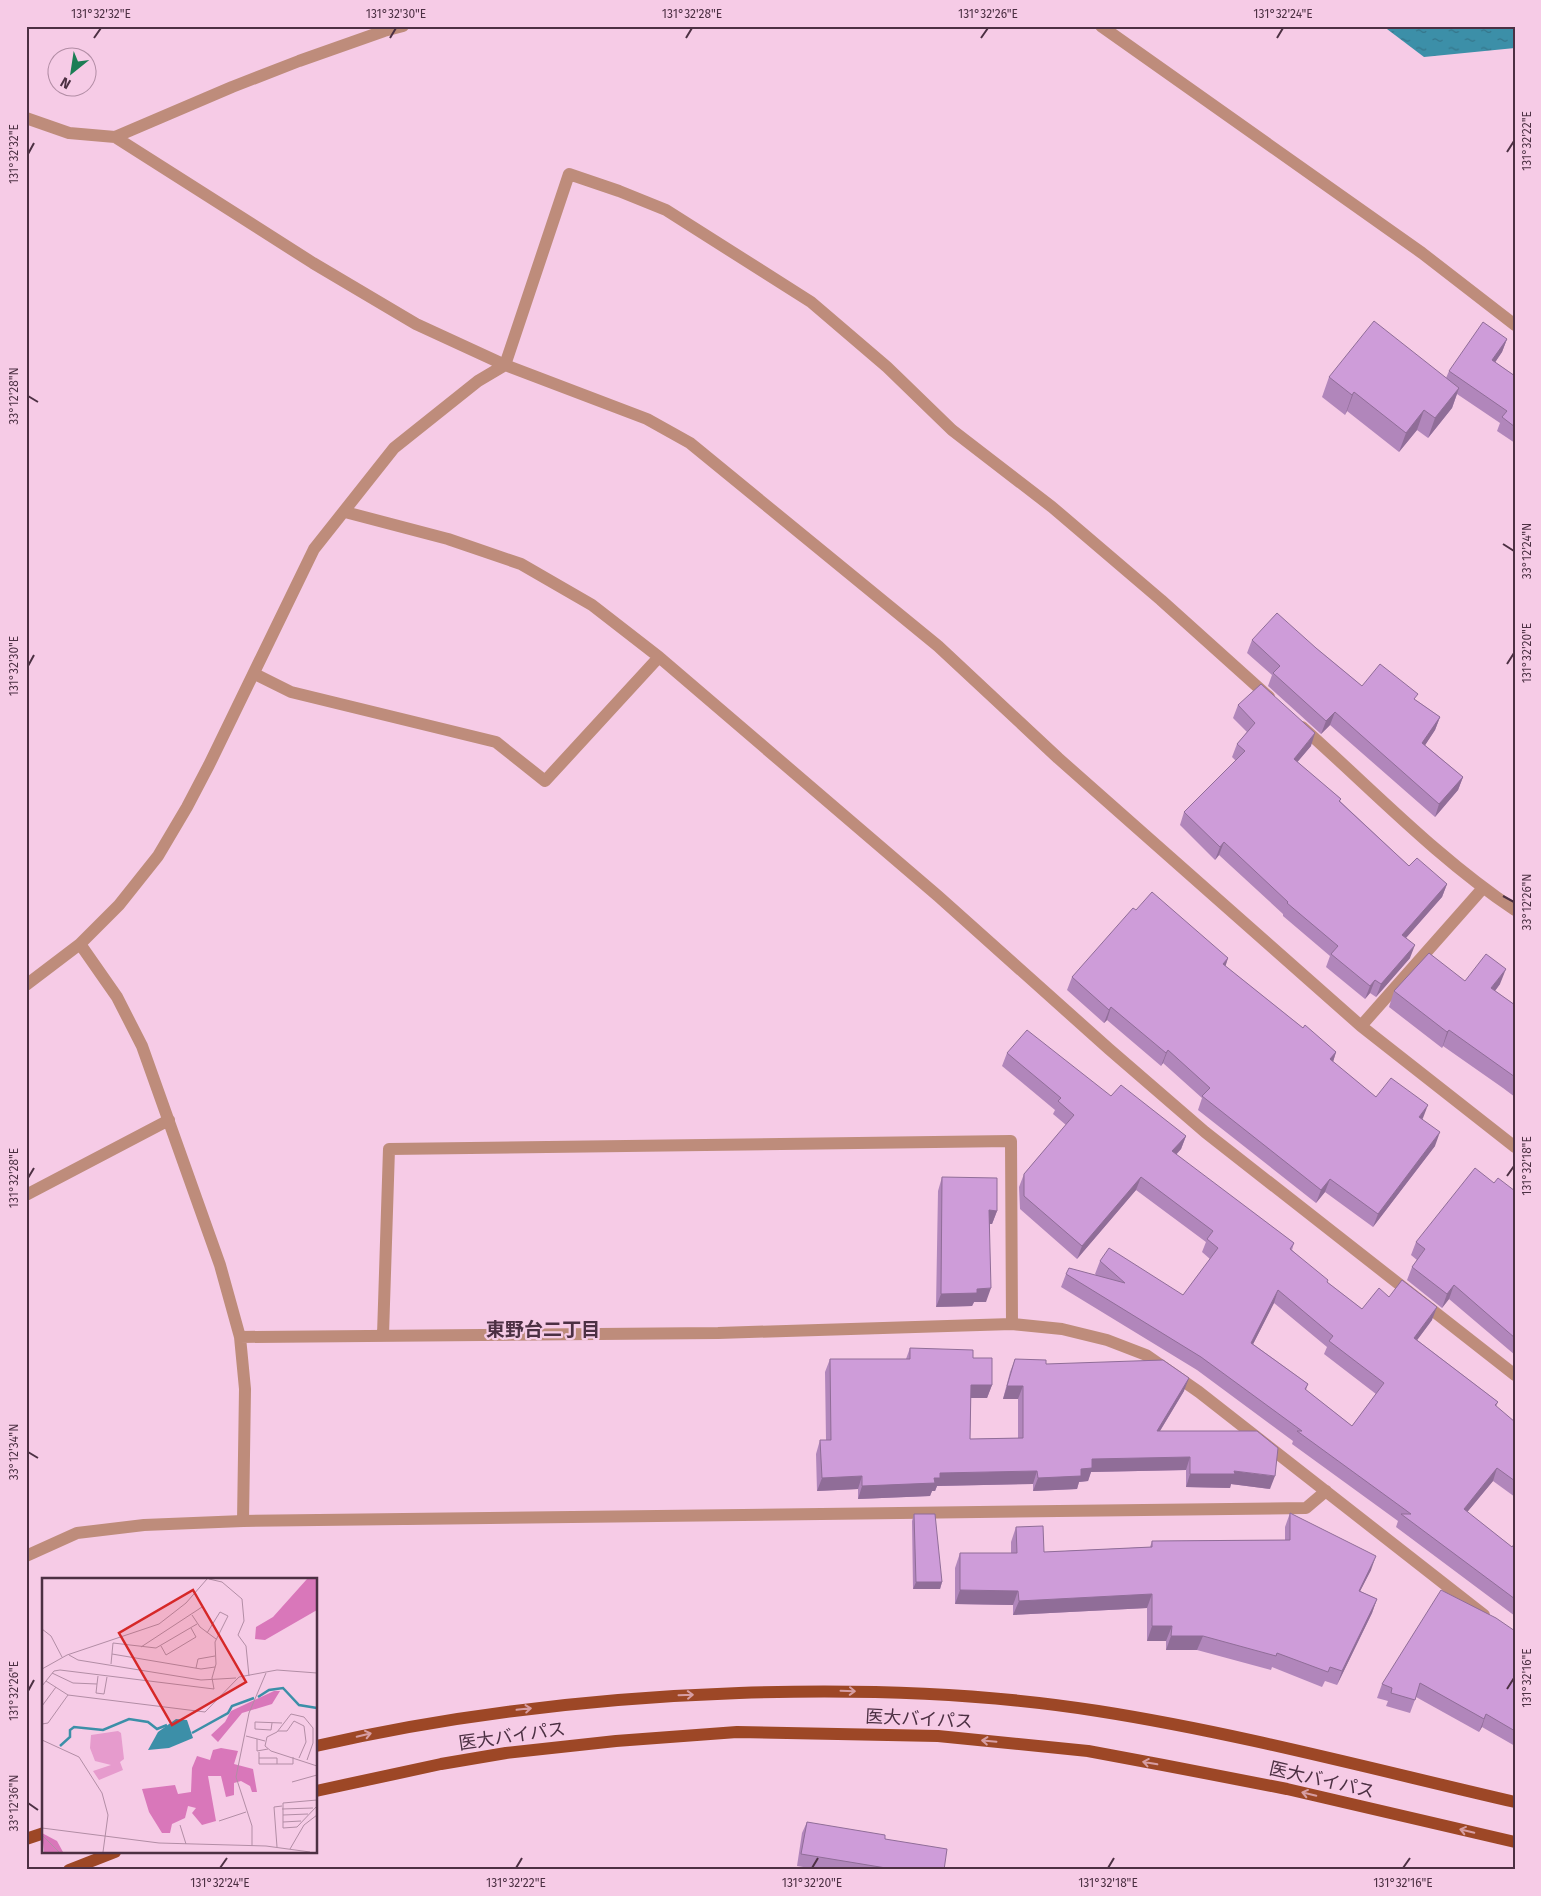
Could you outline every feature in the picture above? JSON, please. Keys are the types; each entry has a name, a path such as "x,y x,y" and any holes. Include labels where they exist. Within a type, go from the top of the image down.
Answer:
{"main road":[{"name":"医大バイパス","path":"318,1746 455,1718 611,1699 764,1692 838,1691 937,1694 1095,1711 1161,1722 1515,1802"},
{"name":"医大バイパス","path":"318,1791 441,1764 506,1753 616,1741 737,1732 938,1736 1088,1752 1154,1763 1287,1789 1515,1842"},
{"path":"26,1839 42,1834"},
{"path":"69,1870 110,1854"}],"street":[{"path":"26,118 69,133 115,136 274,71 384,30 403,26"},
{"path":"1100,26 1415,248 1515,325"},
{"path":"115,136 313,263 416,324 505,364 647,419 690,443 938,646 1058,758 1361,1026 1515,1147"},
{"path":"26,985 80,944 119,905 158,856 187,807 254,674 291,592 314,548 394,448 478,381 505,364 569,174 666,210 811,302 887,367 952,430 1052,507 1161,600 1277,704"},
{"path":"344,512 448,539 522,564 592,605 659,657 938,896 1205,1132 1515,1375"},
{"path":"254,674 291,692 496,742 545,781 659,657"},
{"path":"1292,717 1447,859 1483,888 1515,910"},
{"path":"1361,1026 1483,888"},
{"path":"80,944 117,997 142,1046 220,1265 240,1337 245,1389 243,1521"},
{"path":"26,1195 169,1120"},
{"path":"383,1336 389,1149 1011,1141 1012,1324"},
{"path":"240,1337 718,1333 1012,1324 1062,1329 1107,1340 1146,1356 1199,1392 1492,1622"},
{"path":"26,1556 77,1533 144,1525 243,1521 1306,1508 1326,1490"}],"water":[{"path":"1383,26 1515,26 1515,48 1424,57"}],"building":[{"path":"1374,321 1459,388 1435,418 1424,410 1406,433 1354,392 1352,395 1329,377"},
{"path":"1483,322 1507,339 1492,360 1515,376 1515,427 1502,417 1507,411 1449,371"},
{"path":"1277,613 1362,686 1380,664 1418,694 1414,699 1440,717 1422,743 1463,777 1439,804 1335,712 1326,721 1273,673 1280,666 1252,640"},
{"path":"1261,684 1315,733 1294,759 1341,799 1339,801 1409,866 1417,858 1447,884 1402,935 1415,945 1381,984 1375,980 1370,986 1331,954 1338,946 1287,903 1224,842 1220,847 1184,812 1245,751 1237,744 1255,723 1238,705"},
{"path":"1152,892 1228,958 1223,964 1303,1028 1305,1025 1336,1052 1330,1059 1376,1097 1391,1078 1428,1105 1419,1117 1440,1132 1378,1214 1330,1179 1321,1190 1202,1096 1210,1088 1168,1050 1166,1053 1111,1007 1109,1010 1072,977 1133,908 1136,910"},
{"path":"1429,953 1465,981 1486,954 1506,969 1491,988 1515,1005 1515,1077 1449,1030 1447,1032 1394,991"},
{"path":"1027,1030 1111,1096 1121,1085 1186,1136 1172,1151 1294,1243 1290,1249 1328,1280 1327,1282 1362,1309 1379,1288 1389,1297 1402,1280 1437,1307 1414,1338 1498,1402 1495,1405 1515,1422 1515,1481 1497,1468 1464,1509 1512,1547 1515,1543 1515,1599 1401,1514 1411,1514 1297,1431 1302,1431 1201,1357 1066,1274 1069,1268 1125,1283 1100,1261 1109,1248 1183,1295 1218,1248 1207,1239 1213,1231 1141,1177 1082,1246 1024,1196 1024,1174 1074,1115 1058,1101 1061,1098 1007,1053","holes":["1278,1290 1333,1336 1329,1341 1384,1383 1352,1426 1305,1389 1308,1384 1251,1343"]},
{"path":"1475,1168 1494,1183 1498,1178 1515,1191 1515,1338 1454,1285 1447,1294 1412,1267 1425,1249 1416,1242"},
{"path":"942,1177 997,1178 997,1211 989,1210 991,1288 977,1289 977,1293 941,1294"},
{"path":"910,1348 973,1350 973,1358 992,1358 992,1385 971,1385 970,1439 1023,1438 1023,1386 1007,1386 1015,1359 1046,1360 1046,1364 1163,1360 1189,1378 1157,1431 1257,1431 1278,1448 1275,1476 1234,1471 1235,1474 1190,1474 1190,1457 1092,1459 1092,1468 1081,1469 1081,1476 1038,1478 1037,1471 940,1473 940,1478 934,1478 935,1483 862,1486 862,1476 822,1478 820,1440 831,1440 830,1359 910,1359"},
{"path":"1290,1513 1376,1556 1359,1591 1377,1599 1342,1671 1330,1667 1328,1672 1277,1653 1276,1656 1203,1636 1171,1636 1172,1626 1152,1626 1152,1594 1019,1601 1018,1591 960,1590 960,1553 1017,1553 1016,1527 1043,1526 1044,1552 1152,1547 1152,1541 1290,1540"},
{"path":"914,1514 935,1514 942,1582 916,1582"},
{"path":"1441,1590 1496,1618 1515,1631 1515,1731 1486,1714 1484,1719 1420,1683 1415,1700 1391,1693 1392,1688 1382,1684"},
{"path":"807,1822 885,1835 885,1839 947,1849 944,1870 898,1870 801,1854"}],"district":[{"name":"東野台二丁目","path":"543,1329"}]}
